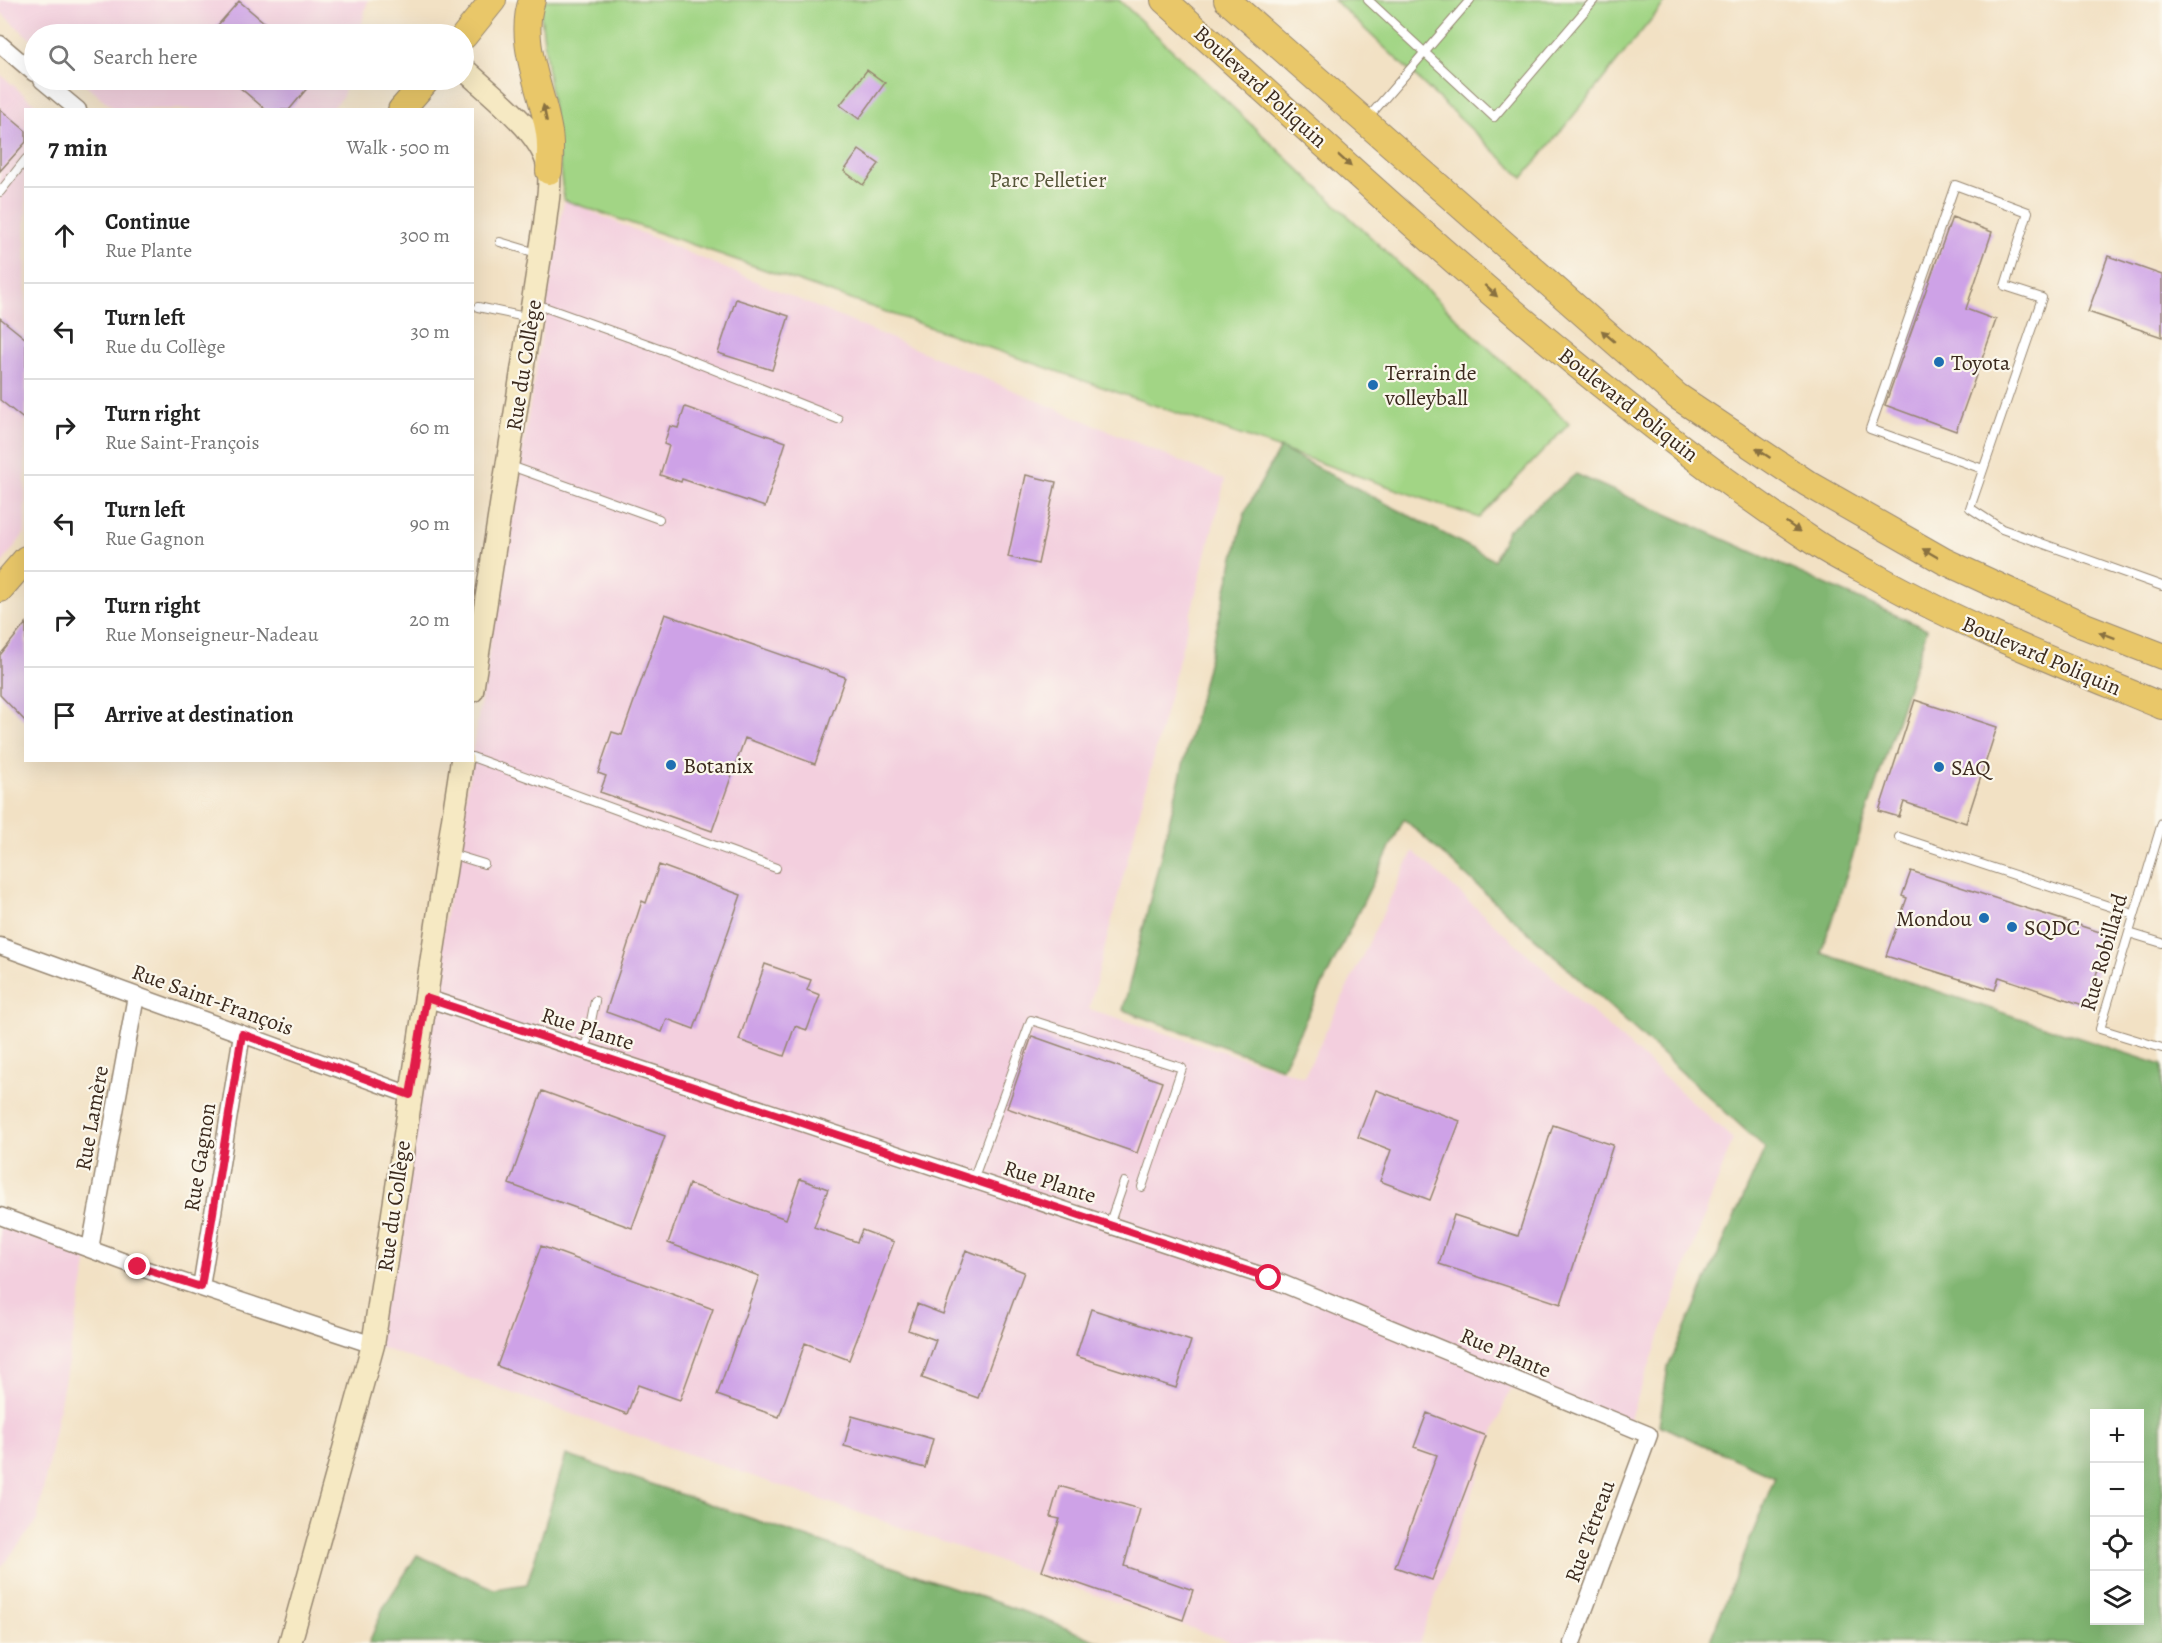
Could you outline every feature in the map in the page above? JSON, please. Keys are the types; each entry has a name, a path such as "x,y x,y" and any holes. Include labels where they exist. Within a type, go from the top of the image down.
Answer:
{"main road":[{"path":"474,24 493,0"},
{"path":"532,0 528,12 527,43 550,136 549,171"},
{"name":"Boulevard Poliquin","path":"1164,0 1537,332 1675,443 1785,521 1822,547 1906,594 1989,635 2162,706"},
{"name":"Boulevard Poliquin","path":"1227,0 1364,123 1677,396 1808,483 1944,561 2085,626 2162,656"},
{"path":"403,108 418,90"},
{"path":"0,590 24,561"}],"street":[{"path":"0,44 24,64"},
{"name":"Rue du Collège","path":"474,78 525,126 539,146 549,171 532,310 474,679"},
{"path":"53,90 71,107"},
{"name":"Rue du Collège","path":"290,1643 373,1346 462,762"},
{"name":"Rue Saint-François","path":"0,946 410,1095"},
{"name":"Rue Lamère","path":"90,1249 136,996"},
{"name":"Rue Plante","path":"426,998 1269,1278 1649,1435"},
{"name":"Rue Gagnon","path":"201,1287 242,1034"},
{"path":"0,1216 373,1346"},
{"name":"Rue Tétreau","path":"1572,1643 1649,1435"}],"lane":[{"path":"1368,0 1494,117 1594,0"},
{"path":"1364,123 1470,0"},
{"path":"0,192 24,162"},
{"path":"1983,469 1870,429 1954,185 2028,212 2006,286 2042,298 1970,508 2002,529 2162,586"},
{"path":"500,242 540,254"},
{"path":"478,307 532,310 667,351 838,418"},
{"path":"508,465 659,519"},
{"path":"474,758 776,868"},
{"name":"Rue Robillard","path":"2162,823 2158,846 2133,914 2100,1029 2162,1048"},
{"path":"1899,837 2133,914"},
{"path":"447,853 484,864"},
{"path":"2129,933 2162,943"},
{"path":"585,1051 595,1001"},
{"path":"973,1180 1031,1020 1182,1068 1142,1187"},
{"path":"1109,1225 1124,1182"}],"shaded area":[{"path":"0,0 368,0 362,24 24,24 24,33 0,12"},
{"path":"0,74 40,108 24,108 24,534 0,566"},
{"path":"91,90 344,90 343,96 333,108 114,108"},
{"path":"564,200 1225,480 1089,1009 1304,1077 1413,851 1733,1139 1625,1431 1510,1388 1419,1643 1235,1643 373,1345 472,762 474,762 474,741"},
{"path":"0,1216 90,1249 37,1521 0,1569"}],"green space":[{"name":"Parc Pelletier","path":"539,0 1119,0 1569,424 1479,518 564,200"},
{"path":"1334,0 1667,0 1523,178"},
{"path":"1280,448 1494,560 1508,530 1576,474 1927,629 1821,953 2162,1065 2162,1643 1709,1643 1775,1477 1659,1425 1668,1367 1765,1148 1404,819 1282,1068 1123,1010 1245,512"},
{"path":"566,1455 1036,1616 1102,1643 369,1643 383,1608 417,1555 494,1589 527,1584"}],"building":[{"path":"239,1 266,24 219,24"},
{"path":"867,70 885,83 859,119 840,105"},
{"path":"243,90 306,90 291,108 264,108"},
{"path":"0,109 24,129 24,144 0,171"},
{"path":"859,150 879,164 863,185 844,171"},
{"name":"Toyota","path":"1952,217 1992,232 1966,309 1996,320 1956,431 1885,405"},
{"path":"2108,256 2162,275 2162,337 2088,312"},
{"path":"736,299 789,316 772,370 718,353"},
{"path":"0,318 24,337 24,419 0,400"},
{"path":"685,407 786,442 765,507 682,479 681,482 660,475 669,446 664,444 670,426 678,428"},
{"path":"1026,475 1056,482 1038,564 1008,557"},
{"path":"665,614 845,677 815,764 745,738 712,831 600,792 606,776 598,773 612,732 622,735"},
{"path":"24,625 24,720 0,695 0,655"},
{"name":"SAQ","path":"1915,700 1997,727 1966,823 1904,802 1899,817 1879,811"},
{"path":"659,865 741,895 694,1029 667,1019 662,1032 606,1012 642,901 646,903"},
{"path":"1911,871 2109,935 2086,1006 1999,977 1995,990 1886,956 1907,898 1902,896"},
{"path":"765,964 811,980 807,990 820,995 807,1030 795,1026 784,1056 739,1040"},
{"path":"1032,1036 1162,1082 1137,1153 1007,1108"},
{"path":"1376,1090 1460,1121 1430,1200 1380,1181 1391,1150 1358,1137"},
{"path":"542,1091 665,1136 632,1228 509,1184"},
{"path":"1553,1125 1613,1145 1561,1304 1439,1264 1454,1215 1518,1236"},
{"path":"800,1179 828,1189 814,1227 857,1242 862,1230 894,1242 849,1360 805,1343 779,1417 717,1395 759,1276 668,1243 689,1184 786,1219"},
{"path":"541,1246 713,1309 680,1400 638,1385 627,1414 497,1366"},
{"path":"966,1250 1024,1272 978,1398 922,1378 936,1340 908,1330 917,1304 943,1314"},
{"path":"1091,1309 1191,1341 1176,1388 1076,1356"},
{"path":"1427,1413 1486,1436 1432,1580 1395,1567 1437,1455 1414,1447"},
{"path":"852,1416 933,1439 925,1468 844,1446"},
{"path":"1059,1486 1140,1509 1124,1566 1193,1590 1183,1620 1042,1571 1060,1519 1050,1517"}],"place":[{"name":"Toyota","path":"1939,362"},
{"name":"Terrain de volleyball","path":"1373,385"},
{"name":"Botanix","path":"671,765"},
{"name":"SAQ","path":"1939,767"},
{"name":"Mondou","path":"1984,918"},
{"name":"SQDC","path":"2012,927"}],"route":[{"path":"138,1267 201,1287 242,1034 410,1095 426,998 1269,1278"}]}
